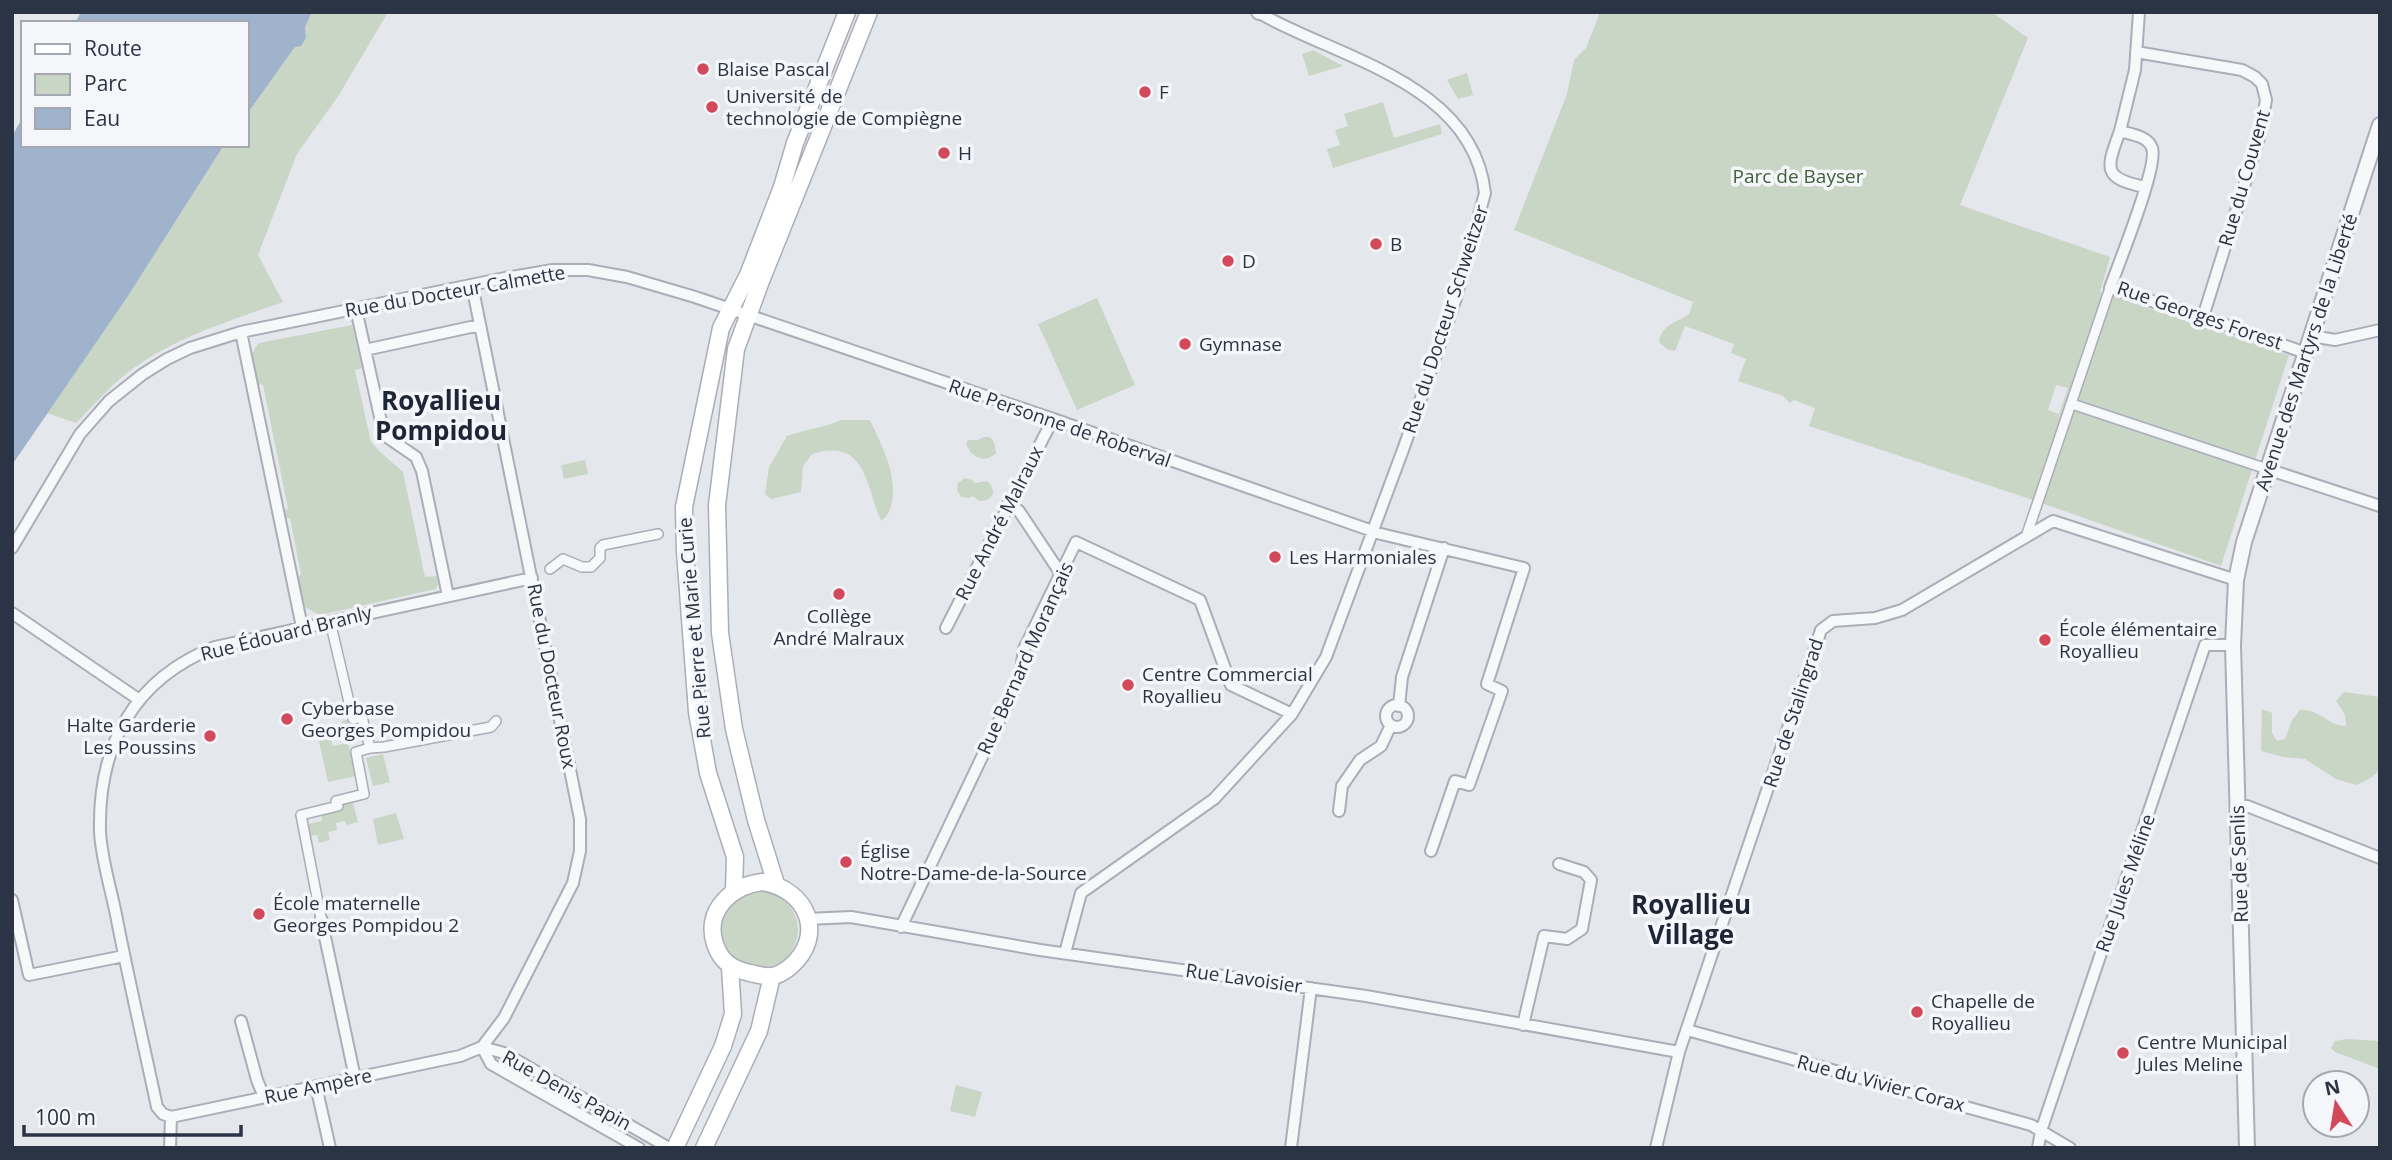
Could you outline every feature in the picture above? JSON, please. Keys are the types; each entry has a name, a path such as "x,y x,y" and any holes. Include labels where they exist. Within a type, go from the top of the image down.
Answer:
{"main road":[{"name":"Rue Pierre et Marie Curie","path":"734,890 735,856 708,773 697,712 684,507 721,328 748,275 773,213 795,143 848,12"},
{"name":"Rue Pierre et Marie Curie","path":"776,884 756,820 734,729 720,633 718,505 736,349 869,12"},
{"path":"674,1148 684,1140 723,1046 733,1014 730,967 719,953 713,936 714,918 721,902 734,890 747,884 762,882 776,884 796,898 807,919 808,934 805,948 797,961 786,971 772,976 730,967"},
{"path":"704,1148 759,1031 772,976"}],"street":[{"path":"2139,12 2135,70 2110,162 2112,175 2120,182 2145,187"},
{"name":"Rue du Docteur Schweitzer","path":"1065,953 1081,893 1214,799 1292,714 1326,657 1456,298 1485,193 1477,159 1463,133 1428,97 1393,77 1261,13"},
{"name":"Rue du Couvent","path":"2136,52 2242,70 2262,84 2266,100 2260,135 2203,317"},
{"name":"Avenue des Martyrs de la Liberté","path":"2236,580 2244,542 2267,469 2380,125"},
{"name":"Rue Georges Forest","path":"2120,131 2147,140 2152,146 2154,156 2110,288 2306,353"},
{"name":"Rue du Docteur Calmette","path":"12,548 80,434 110,401 143,374 190,348 241,332 553,270 588,270 627,277 747,316"},
{"name":"Rue du Docteur Roux","path":"472,285 580,819 580,851 573,883 503,1018 482,1047"},
{"path":"2026,537 2110,288"},
{"path":"356,309 384,435 416,457 422,471 448,596"},
{"name":"Rue Personne de Roberval","path":"747,316 1373,531 1524,568 1487,684 1502,691 1469,785 1455,781 1432,851"},
{"path":"365,349 480,325"},
{"path":"2312,336 2335,340 2380,330"},
{"path":"241,332 302,627"},
{"path":"2072,404 2380,506"},
{"name":"Rue André Malraux","path":"946,628 1053,419"},
{"path":"1008,504 1019,511 1061,574"},
{"name":"Rue de Stalingrad","path":"1656,1148 1679,1052 1821,629 1833,621 1875,618 1902,610 2053,521 2236,580"},
{"path":"550,569 563,559 582,568 591,567 600,558 603,544 658,534"},
{"name":"Rue Bernard Morançais","path":"901,927 1020,677 1024,649 1076,541 1200,600 1231,685 1292,714"},
{"path":"1339,811 1342,786 1360,760 1381,746 1391,725 1386,718 1388,710 1395,705 1399,706 1402,677 1444,548"},
{"name":"Rue Édouard Branly","path":"171,1117 156,1107 100,833 105,768 119,733 138,699 186,659 236,641 532,578"},
{"name":"Rue de Senlis","path":"2236,580 2233,645 2247,1148"},
{"path":"12,613 138,699"},
{"path":"330,621 353,719 362,718 370,748"},
{"name":"Rue Jules Méline","path":"2038,1148 2041,1130 2205,645 2233,645"},
{"path":"355,1078 301,815 338,806 337,801 365,794 356,752 491,727 496,721"},
{"path":"2237,806 2247,806 2380,858"},
{"path":"1522,1025 1544,936 1567,939 1582,929 1588,904 1591,880 1584,873 1559,864"},
{"path":"12,900 29,975 124,956"},
{"name":"Rue Lavoisier","path":"807,919 851,917 1065,953 1311,988 1679,1052"},
{"path":"1291,1148 1311,988"},
{"path":"241,1021 264,1097"},
{"name":"Rue du Vivier Corax","path":"1687,1030 2031,1125 2070,1148"},
{"name":"Rue Ampère","path":"171,1117 460,1055 482,1047"},
{"name":"Rue Denis Papin","path":"482,1047 491,1064 639,1148"},
{"name":"Rue Denis Papin","path":"482,1047 504,1053 669,1148"},
{"path":"316,1086 330,1148"},
{"path":"170,1148 171,1117"}],"green space":[{"path":"312,12 388,12 339,95 297,154 258,255 283,302 181,340 143,361 106,391 76,423 47,413 128,296 223,147 248,147 248,113 295,47 306,38 305,27"},
{"name":"Parc de Bayser","path":"1600,12 1992,12 2028,38 1960,205 2110,257 2100,292 2289,355 2221,566 1809,426 1815,408 1794,400 1790,403 1783,396 1738,381 1746,359 1731,353 1734,344 1685,326 1675,351 1667,349 1659,342 1666,328 1689,314 1693,302 1514,230 1567,94 1574,60 1586,48","holes":["2056,385 2068,388 2059,414 2048,410"]},
{"path":"1313,50 1343,66 1309,76 1302,54"},
{"path":"1467,73 1473,95 1458,99 1447,80"},
{"path":"1383,102 1394,138 1440,124 1442,134 1333,168 1327,149 1340,145 1335,130 1348,126 1344,114"},
{"path":"1097,298 1135,385 1077,410 1038,324"},
{"path":"352,325 362,368 355,370 371,442 403,472 425,577 437,576 438,585 436,589 320,615 305,607 297,578 301,574 290,518 285,518 284,512 288,508 263,385 257,384 252,357 259,343"},
{"path":"841,420 870,420 884,450 893,491 889,510 881,521 861,468 854,458 843,452 812,454 803,466 801,492 771,499 765,494 769,467 787,436"},
{"path":"990,437 994,442 996,453 983,459 971,452 966,444 968,440"},
{"path":"585,460 588,474 564,479 561,465"},
{"path":"965,478 975,483 987,481 993,492 991,497 979,501 973,496 961,497 957,490 958,483"},
{"path":"2344,692 2380,697 2380,767 2373,776 2356,785 2336,779 2305,759 2261,751 2262,709 2272,713 2272,733 2277,741 2285,739 2292,720 2300,710 2346,726 2345,715 2336,701"},
{"path":"347,720 349,726 358,724 361,738 352,740 350,733 330,738 333,746 348,743 356,776 328,782 317,732 342,726 342,721"},
{"path":"383,754 390,782 373,786 366,758"},
{"path":"353,803 358,822 346,825 345,821 336,823 337,830 328,832 330,840 319,843 317,835 310,836 308,824 322,821 321,815 342,810 341,805"},
{"path":"396,813 404,839 378,845 373,819"},
{"path":"751,891 767,891 781,897 792,908 798,922 798,938 792,952 781,963 767,969 751,969 737,963 726,952 720,938 720,922 726,908 737,897"},
{"path":"2335,1041 2380,1041 2380,1069 2335,1052 2331,1048"},
{"path":"956,1085 982,1092 975,1117 950,1111"}],"water":[{"path":"81,12 312,12 305,27 306,38 301,46 295,47 248,113 248,21 76,21"},
{"path":"21,120 21,147 223,147 128,296 12,465 12,136"}],"place":[{"name":"Blaise Pascal","path":"703,69"},
{"name":"F","path":"1145,92"},
{"name":"Université de technologie de Compiègne","path":"712,107"},
{"name":"H","path":"944,153"},
{"name":"B","path":"1376,244"},
{"name":"D","path":"1228,261"},
{"name":"Gymnase","path":"1185,344"},
{"name":"Les Harmoniales","path":"1275,557"},
{"name":"Collège André Malraux","path":"839,594"},
{"name":"École élémentaire Royallieu","path":"2045,640"},
{"name":"Centre Commercial Royallieu","path":"1128,685"},
{"name":"Cyberbase Georges Pompidou","path":"287,719"},
{"name":"Halte Garderie Les Poussins","path":"210,736"},
{"name":"Église Notre-Dame-de-la-Source","path":"846,862"},
{"name":"École maternelle Georges Pompidou 2","path":"259,914"},
{"name":"Chapelle de Royallieu","path":"1917,1012"},
{"name":"Centre Municipal Jules Meline","path":"2123,1053"}],"district":[{"name":"Royallieu Pompidou","path":"441,416"},
{"name":"Royallieu Village","path":"1691,920"}]}
